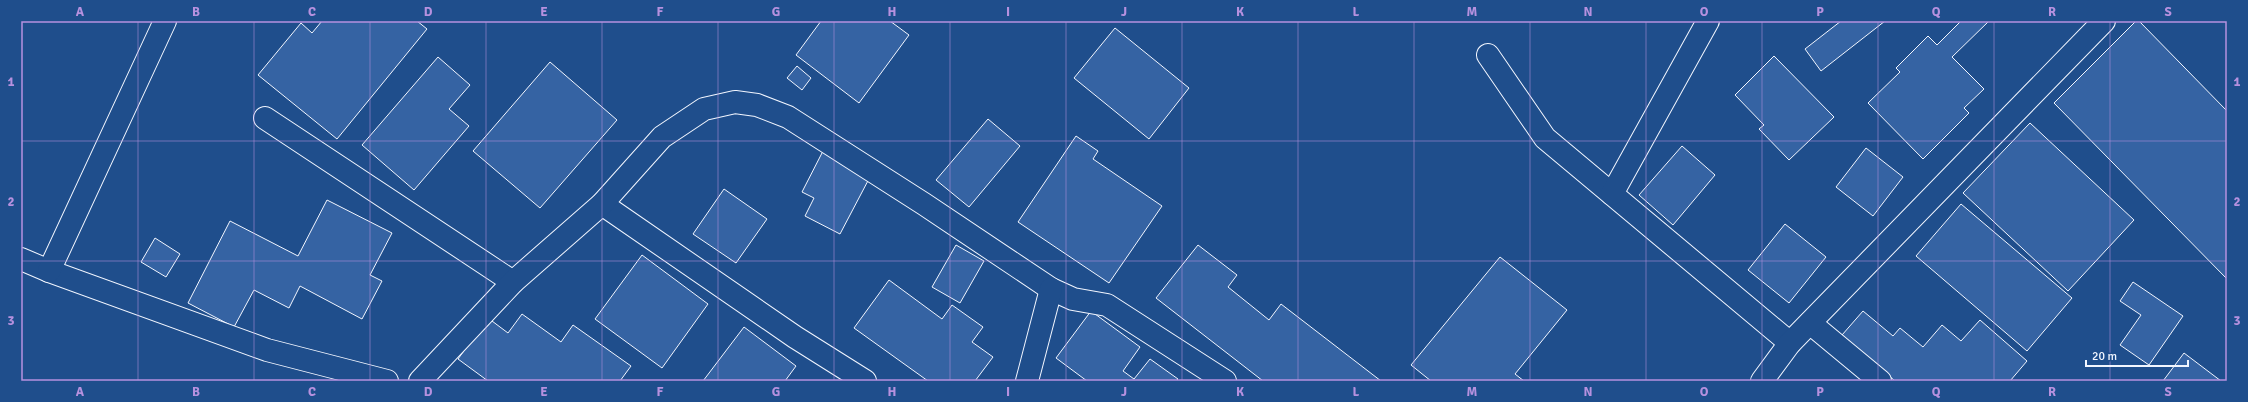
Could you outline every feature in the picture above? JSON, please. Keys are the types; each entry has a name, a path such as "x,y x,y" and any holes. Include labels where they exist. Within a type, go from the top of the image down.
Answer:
{"street":[{"path":"49,272 165,21"},
{"path":"1612,194 1708,21"},
{"path":"1762,381 1790,343 2104,21"},
{"path":"1488,55 1545,138 1790,343"},
{"path":"420,381 513,282 602,204 662,137 704,109 734,102 757,105 788,117 924,204 1051,289 1073,299 1107,305 1226,381"},
{"path":"265,118 513,282"},
{"path":"602,204 795,337 865,381"},
{"path":"21,259 49,272 267,350 387,381"},
{"path":"1027,381 1051,289"},
{"path":"1810,323 1880,381"}],"building":[{"path":"322,21 417,21 427,29 337,139 258,75 301,23 312,33"},
{"path":"821,21 890,21 909,35 859,103 796,55"},
{"path":"1841,21 1885,21 1821,71 1805,49"},
{"path":"1961,21 1989,21 1952,57 1984,89 1964,108 1969,113 1923,159 1868,103 1900,72 1896,68 1928,36 1937,45"},
{"path":"2136,21 2139,21 2227,111 2227,279 2054,103"},
{"path":"1115,28 1189,88 1149,139 1074,78"},
{"path":"1774,56 1834,117 1789,160 1759,129 1764,125 1735,95"},
{"path":"438,57 470,85 449,109 469,126 414,190 362,145"},
{"path":"550,62 617,120 540,208 473,151"},
{"path":"797,66 811,78 802,90 787,78"},
{"path":"988,119 1020,146 969,207 936,180"},
{"path":"2030,123 2134,220 2068,291 1963,193"},
{"path":"1076,136 1098,151 1093,159 1162,206 1109,283 1018,222"},
{"path":"1682,146 1715,175 1673,225 1639,195"},
{"path":"1866,148 1903,177 1873,216 1836,187"},
{"path":"823,151 871,175 840,234 805,216 814,198 802,192"},
{"path":"724,189 767,219 736,263 693,234"},
{"path":"327,200 392,233 370,275 382,281 362,319 300,286 289,308 254,290 234,327 188,303 230,221 298,256"},
{"path":"1961,204 2072,298 2027,351 1916,256"},
{"path":"1785,224 1826,257 1789,303 1748,270"},
{"path":"155,238 180,254 166,277 141,262"},
{"path":"956,245 984,261 960,303 932,287"},
{"path":"1198,245 1237,275 1228,287 1269,320 1281,304 1381,381 1263,381 1156,298"},
{"path":"642,255 708,304 662,368 595,319"},
{"path":"1500,257 1567,310 1515,374 1524,381 1431,381 1411,365"},
{"path":"889,280 942,319 952,305 983,327 972,342 993,357 975,381 928,381 854,328"},
{"path":"2133,282 2183,316 2149,365 2120,345 2141,315 2120,301"},
{"path":"1091,311 1140,347 1123,371 1134,379 1150,359 1178,379 1176,381 1087,381 1056,358"},
{"path":"1863,311 1893,336 1900,328 1923,347 1942,325 1961,341 1980,320 2027,361 2010,381 1895,381 1842,335"},
{"path":"522,314 561,342 573,325 631,366 620,381 488,381 458,359 488,318 508,333"},
{"path":"744,327 796,366 785,381 703,381"},
{"path":"2184,353 2221,381 2163,381"}]}
